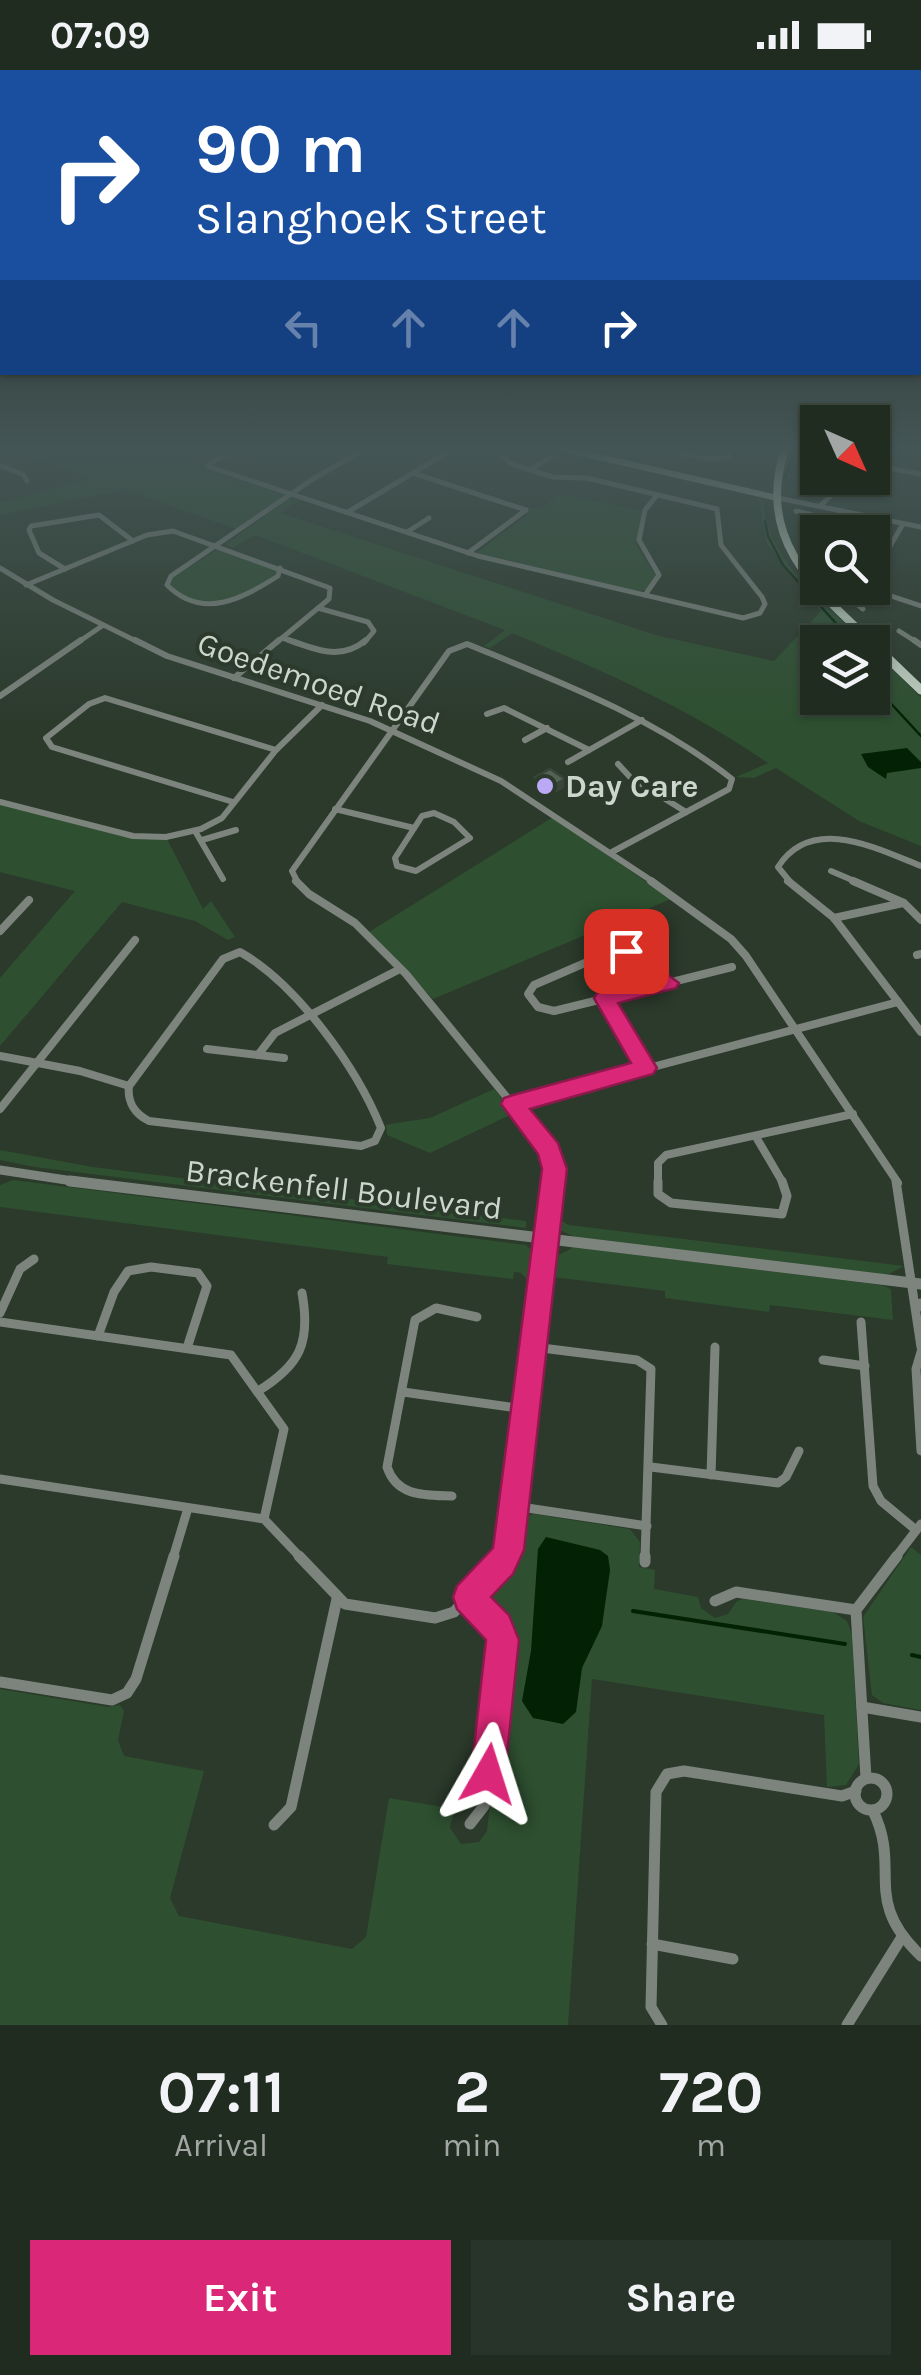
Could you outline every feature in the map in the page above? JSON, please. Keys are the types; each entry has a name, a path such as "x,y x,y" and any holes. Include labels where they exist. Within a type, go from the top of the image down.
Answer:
{"main road":[{"path":"783,540 813,584 854,625"},
{"path":"890,660 921,690"}],"street":[{"path":"33,540 39,553 65,569"},
{"path":"26,585 137,540"},
{"path":"205,540 330,588 331,596 234,678"},
{"path":"223,540 169,578 169,589 205,606 218,607 278,576 280,568"},
{"path":"430,540 468,553 743,618 758,616 764,602 721,540"},
{"path":"468,553 485,540"},
{"path":"639,540 658,576 645,594"},
{"name":"Goedemoed Road","path":"0,568 102,626 167,656 393,730 511,786 612,852 731,939 854,1114 902,1193 919,1306 921,1350 916,1380 921,1451"},
{"path":"890,596 921,606"},
{"path":"858,605 863,609"},
{"path":"282,638 344,654 362,648 374,632 368,622 318,608"},
{"path":"0,696 102,626"},
{"path":"899,631 921,645"},
{"path":"0,1479 264,1519 337,1599 354,1606 440,1618 451,1615 506,1557 554,1163 550,1150 400,969 350,918 293,879 295,863 449,651 467,644 556,678 642,720 732,778 731,787 612,852"},
{"path":"233,802 52,746 46,738 89,704 106,698 276,750"},
{"path":"0,802 132,836 166,837 195,831 222,818 276,750 322,705"},
{"path":"487,714 504,708 589,750"},
{"path":"568,762 642,720"},
{"path":"525,740 548,728"},
{"path":"618,764 630,777 686,812"},
{"path":"335,809 414,828"},
{"path":"434,813 454,822 470,836 418,870 408,872 394,860 414,828 424,815 434,813"},
{"path":"202,840 236,830"},
{"path":"195,831 223,879"},
{"path":"921,866 846,836 821,838 783,858 778,867 784,877 834,918 921,1032"},
{"path":"831,871 904,902 921,920"},
{"path":"0,931 28,900"},
{"path":"834,918 904,902"},
{"path":"0,1109 135,940"},
{"path":"668,983 631,954 619,950 534,984 528,992 538,1007 547,1012 668,983 732,967"},
{"path":"228,954 249,956 282,982 309,1017 374,1107 381,1131 371,1143 361,1146 149,1121 137,1113 128,1096 128,1086 228,954"},
{"path":"258,1055 268,1038 400,969"},
{"path":"604,998 645,1068"},
{"path":"513,1104 898,1002"},
{"path":"207,1050 284,1058"},
{"path":"0,1056 128,1086"},
{"path":"756,1137 788,1192 788,1208 782,1214 672,1204 658,1194 658,1163 663,1156 854,1114"},
{"name":"Brackenfell Boulevard","path":"0,1170 917,1284"},
{"path":"0,1313 20,1269 34,1259"},
{"path":"98,1336 122,1274 136,1266 159,1268 198,1274 207,1282 187,1348"},
{"path":"258,1391 295,1362 308,1315 302,1294"},
{"path":"452,1496 408,1493 388,1476 387,1467 418,1315 436,1307 477,1317"},
{"path":"0,1322 231,1355 284,1433 264,1519"},
{"path":"862,1322 873,1486 881,1501 919,1527 856,1610 866,1778"},
{"path":"534,1347 637,1360 649,1366 654,1376 645,1562"},
{"path":"710,1475 715,1347"},
{"path":"823,1360 864,1366"},
{"path":"403,1392 524,1409"},
{"path":"650,1467 778,1483 786,1478 799,1451"},
{"path":"514,1506 647,1526"},
{"path":"0,1682 112,1700 127,1693 136,1680 188,1508"},
{"path":"715,1601 736,1592 856,1610"},
{"path":"468,1597 498,1626 503,1640 484,1806 470,1824"},
{"path":"274,1825 291,1807 337,1599"},
{"path":"862,1706 921,1718"},
{"path":"662,2025 650,2008 656,1792 667,1774 684,1772 842,1796 856,1791"},
{"path":"873,1811 882,1808 886,1794 876,1780 866,1778 859,1782 856,1791 860,1802 882,1824 888,1911 902,1938 921,1956"},
{"path":"848,2025 902,1938"},
{"path":"652,1944 733,1959"}],"shaded area":[{"path":"246,540 233,548 226,544"},
{"path":"269,540 364,540 659,636 774,661 800,633 800,715 890,715 890,667 921,698 921,846 859,821 776,768 754,778 736,777 768,763 644,691 512,633 490,648 484,646 505,630"},
{"path":"493,540 637,540 656,576 647,590 636,591 476,553"},
{"path":"766,540 774,540 800,585 767,544"},
{"path":"218,549 278,571 253,591 226,602 197,601 170,584 173,577"},
{"path":"816,605 826,605 847,625 808,625 821,611"},
{"path":"907,748 921,762 921,768 887,773 886,779 868,767 861,754"},
{"path":"0,804 123,837 167,839 203,909 211,901 235,937 228,940 195,921 122,902 0,1046 0,978 75,891 0,872"},
{"path":"553,817 671,899 433,999 369,932"},
{"path":"494,1089 514,1113 430,1153 387,1135 386,1125 430,1118"},
{"path":"0,1150 93,1167 526,1221 526,1228 35,1167 0,1160"},
{"path":"13,1180 526,1245 537,1255 535,1282 514,1272 513,1279 387,1264 388,1257 0,1207 0,1185"},
{"path":"553,1216 569,1225 904,1266 887,1275 577,1238 560,1230"},
{"path":"574,1247 881,1285 891,1289 893,1320 770,1305 769,1312 665,1298 665,1291 553,1277 557,1256"},
{"path":"533,1514 630,1529 640,1542 639,1567 655,1570 654,1589 698,1597 701,1608 715,1618 728,1614 743,1599 833,1612 847,1621 852,1635 859,1764 846,1785 827,1787 824,1715 592,1679 568,2025 0,2025 0,1689 108,1707 120,1705 124,1711 118,1740 124,1756 204,1771 170,1898 179,1916 352,1949 366,1937 389,1798 455,1809 450,1828 461,1844 479,1842 487,1831 509,1640 483,1596 511,1561 521,1520"},
{"path":"546,1537 600,1550 608,1556 610,1570 602,1626 582,1668 576,1712 563,1724 533,1718 522,1701 531,1651 538,1549"},
{"path":"911,1547 921,1555 921,1710 883,1703 872,1695 863,1617"}],"building":[{"path":"550,769 565,779 550,787 535,777"}],"waterway":[{"path":"770,540 783,565 838,625"},
{"path":"890,702 921,736"},
{"path":"633,1611 845,1644"},
{"path":"912,1655 921,1657"}],"place":[{"name":"Day Care","path":"545,786"}],"route":[{"path":"488,1774 503,1640 498,1626 468,1597 502,1563 508,1550 554,1169 550,1150 513,1104 645,1068 604,998 668,983 626,951"}]}
